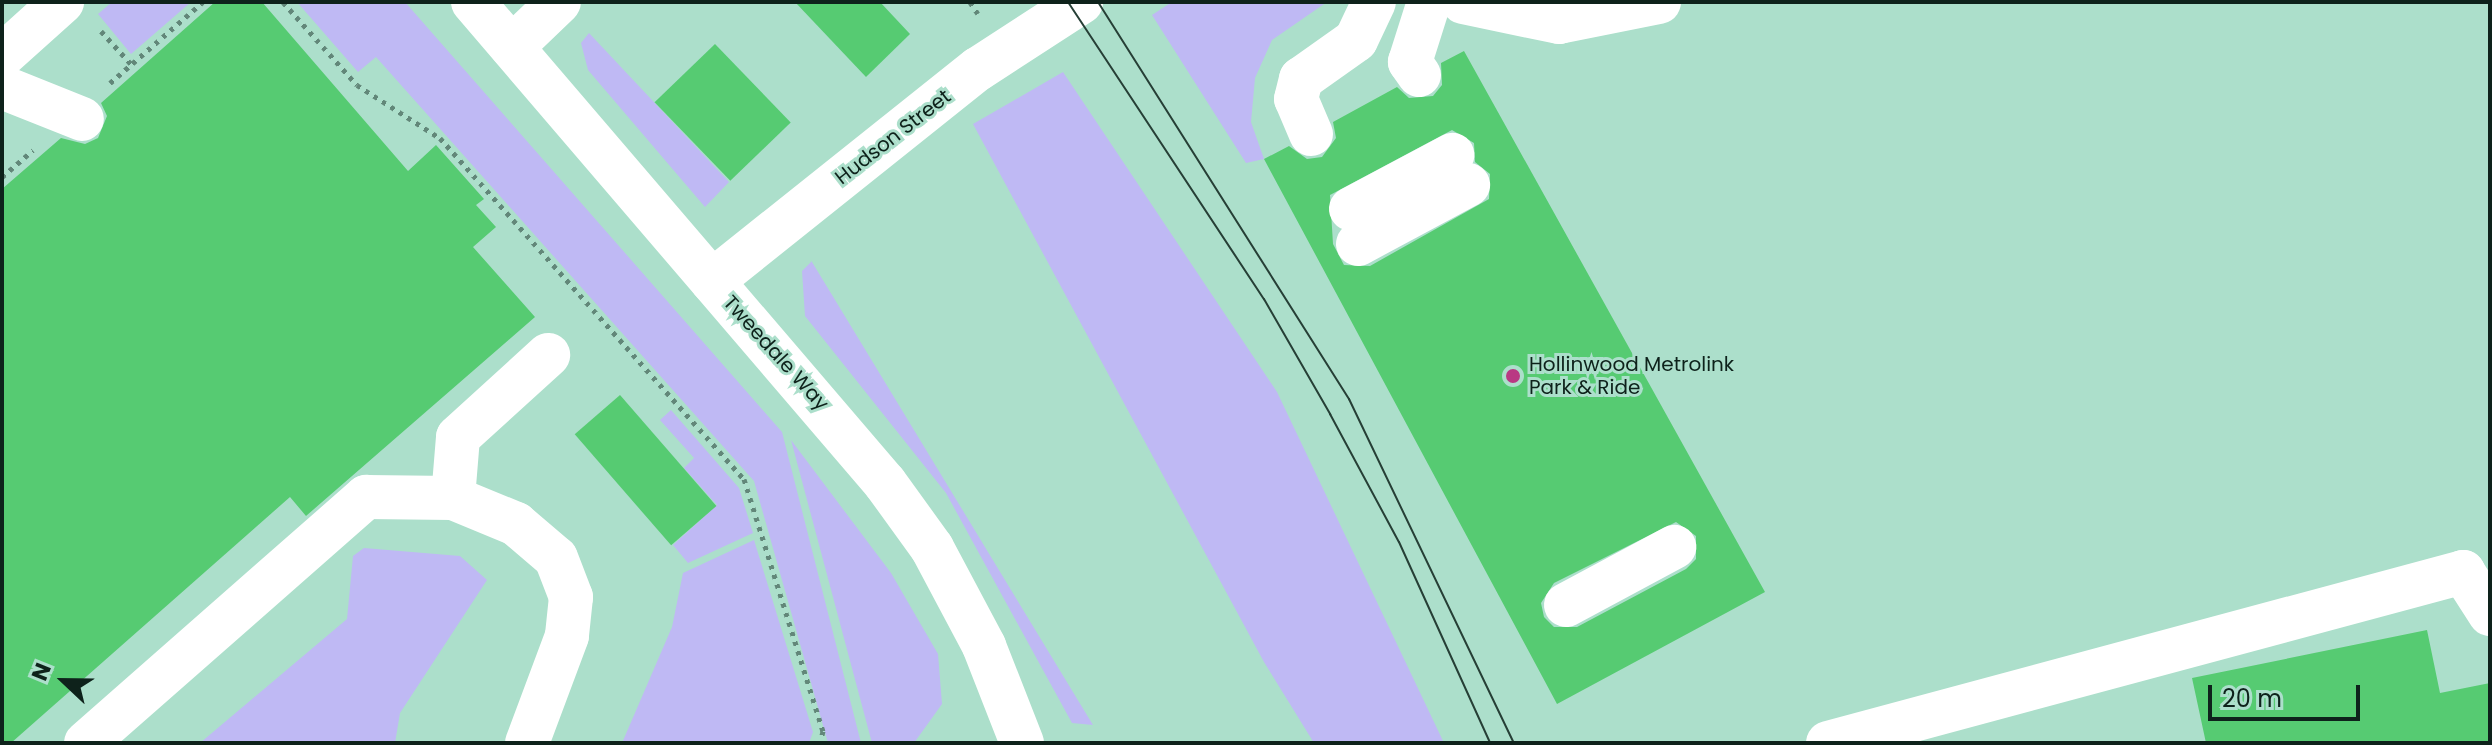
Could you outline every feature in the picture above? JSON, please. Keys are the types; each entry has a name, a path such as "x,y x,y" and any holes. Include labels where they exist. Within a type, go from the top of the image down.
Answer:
{"street":[{"name":"Tweedale Way","path":"473,2 834,418 932,548 984,646 1022,743"},
{"path":"512,47 559,2"},
{"name":"Hudson Street","path":"712,281 978,69 1081,2"},
{"path":"1311,134 1296,99 1301,79 1365,21 1415,68 1429,2"},
{"path":"1463,2 1559,22 1659,2"},
{"path":"2,56 79,13"},
{"path":"2,87 82,119"},
{"path":"1358,228 1464,170"},
{"path":"453,498 458,437 548,355"},
{"path":"86,743 366,497 453,498 526,532 556,558 571,597 567,636 527,743"},
{"path":"1562,603 1666,546"},
{"path":"1828,743 2463,572 2490,614"}],"path":[{"path":"79,13 131,64"}],"shaded area":[{"path":"112,2 191,2 131,54 98,14"},
{"path":"297,2 405,2 782,432 861,743 828,743 754,481 376,57 358,72"},
{"path":"1172,2 1327,2 1272,40 1255,78 1251,122 1264,159 1246,163 1152,15"},
{"path":"589,33 729,182 705,207 588,70 581,43"},
{"path":"1063,72 1277,392 1444,743 1314,743 1264,662 973,124"},
{"path":"812,261 1093,725 1072,723 946,493 805,316 802,271"},
{"path":"671,410 739,488 753,533 688,563 673,545 717,505 684,468 694,458 660,420"},
{"path":"791,440 891,573 938,654 942,704 914,743 872,743"},
{"path":"754,540 813,732 809,743 622,743 672,627 683,573"},
{"path":"364,548 460,556 487,580 400,713 395,743 200,743 347,619 353,556"}],"building":[{"path":"215,2 262,2 408,171 436,145 484,199 476,205 496,227 473,247 535,317 306,516 290,497 11,743 2,743 2,189 61,138 85,144 98,138 107,116 101,103"},
{"path":"795,2 880,2 910,34 866,77"},
{"path":"715,44 791,122 730,181 655,102"},
{"name":"Hollinwood Metrolink Park & Ride","path":"1464,51 1765,592 1557,704 1264,159 1289,146 1307,159 1322,157 1336,138 1333,122 1397,87 1409,98 1433,96 1442,85 1441,63","holes":["1452,130 1474,143 1475,162 1490,174 1489,199 1370,266 1344,265 1333,244 1330,195","1676,522 1696,536 1696,559 1686,569 1577,627 1554,627 1544,617 1541,603 1554,583"]},
{"path":"620,395 716,506 671,545 575,434"},
{"path":"2427,630 2440,693 2490,683 2490,743 2206,743 2192,678"}],"tram line":[{"path":"1068,2 1264,299 1330,414 1399,542 1490,743"},
{"path":"1098,2 1349,399 1514,743"}],"place":[{"name":"Hollinwood Metrolink Park & Ride","path":"1513,376"}]}
